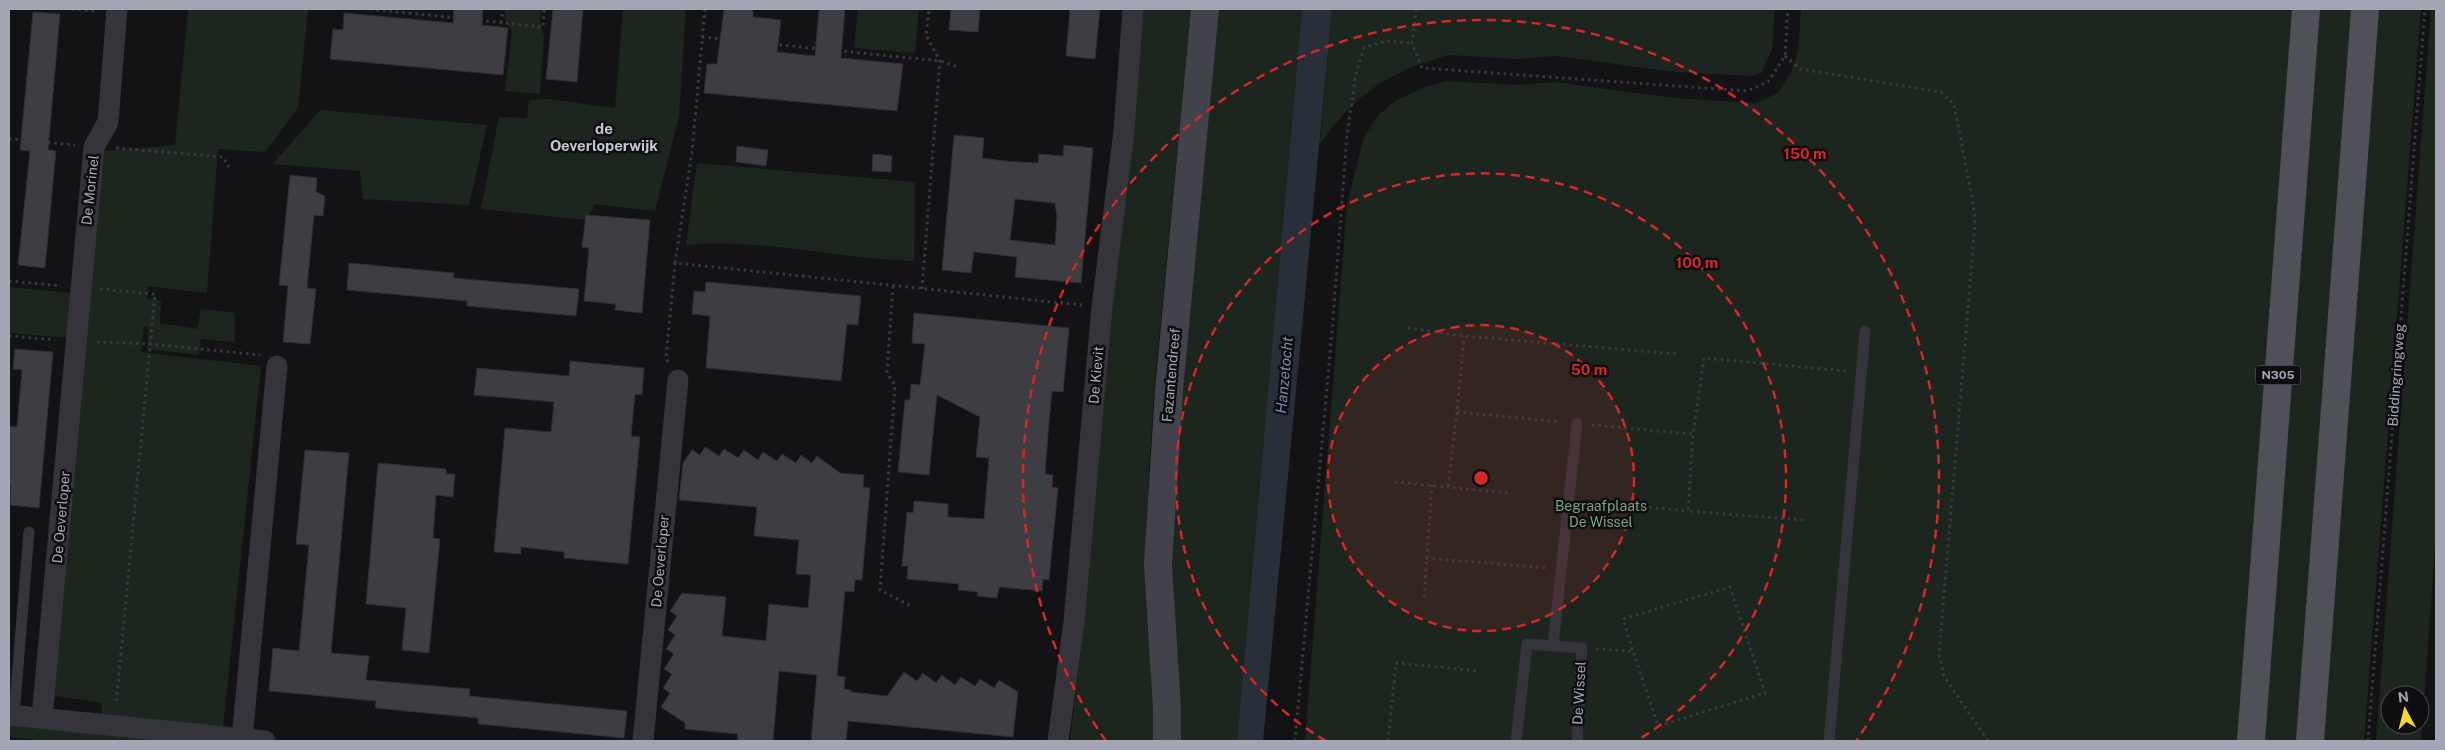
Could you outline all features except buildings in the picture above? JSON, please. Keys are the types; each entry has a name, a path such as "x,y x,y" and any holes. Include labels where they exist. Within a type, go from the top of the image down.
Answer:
{"main road":[{"name":"N305","path":"2251,741 2306,9"},
{"path":"2310,741 2365,9"}],"street":[{"name":"De Morinel","path":"78,316 94,147 108,122 117,9"},
{"name":"De Kievit","path":"1058,741 1074,622 1102,308 1124,131 1133,9"},
{"name":"Fazantendreef","path":"1167,741 1167,709 1158,565 1169,390 1206,9"},
{"name":"De Oeverloper","path":"42,718 78,316"},
{"path":"242,739 277,366"},
{"name":"De Oeverloper","path":"643,741 678,380"},
{"path":"11,716 265,741"}],"lane":[{"path":"1829,741 1865,330"},
{"path":"1552,646 1577,423"},
{"path":"11,716 29,532"},
{"name":"De Wissel","path":"1516,741 1527,644 1582,648 1577,741"}],"path":[{"path":"370,9 543,27 544,9"},
{"path":"417,14 418,9"},
{"path":"501,23 502,9"},
{"path":"678,380 666,358 676,263 692,152 705,9"},
{"path":"922,289 940,61 926,35 929,9"},
{"path":"1416,9 1412,43 1422,68 1747,91 1768,82 1785,56 1788,9"},
{"name":"Biddingringweg","path":"2368,741 2425,9"},
{"path":"702,37 940,61 958,67"},
{"path":"1295,741 1331,351 1347,135 1356,73 1364,48 1385,41 1412,43"},
{"path":"1785,56 1800,69 1941,92 1954,104 1973,202 1975,224 1939,654 1944,676 1988,741"},
{"path":"9,139 223,156 229,167"},
{"path":"676,263 1102,308"},
{"path":"9,281 155,294 114,726"},
{"path":"893,286 887,372 896,385 880,590 911,606"},
{"path":"1408,328 1464,336 1678,354"},
{"path":"9,336 76,342 151,344 259,355 277,366"},
{"path":"1448,486 1464,336"},
{"path":"1688,511 1693,434 1704,358 1861,373"},
{"path":"1395,482 1509,493"},
{"path":"1424,597 1432,485"},
{"path":"1604,503 1802,520"},
{"path":"1426,558 1561,569"},
{"path":"1730,587 1765,693 1658,726 1633,651 1623,619 1730,587"},
{"path":"1582,648 1633,651"},
{"path":"1388,741 1396,664 1479,671"}],"green space":[{"path":"183,9 308,9 298,108 265,152 218,149 207,293 148,286 147,299 161,300 160,323 197,329 201,309 235,313 234,342 201,339 199,355 147,349 149,327 144,326 141,352 261,366 223,727 102,716 102,703 49,695 104,151 175,145 188,10"},
{"path":"505,9 541,9 540,21 544,37 540,94 505,91 512,31 505,19"},
{"path":"623,9 686,9 679,116 655,211 595,204 586,220 481,209 499,117 527,118 529,100 547,99 615,108"},
{"path":"858,9 919,9 915,53 854,48"},
{"path":"1136,9 1191,9 1155,379 1149,467 1147,536 1155,741 1070,741 1083,634"},
{"path":"1219,9 1302,9 1237,741 1177,741 1171,552 1179,427"},
{"path":"1332,9 1775,9 1772,50 1761,73 1751,76 1676,72 1555,56 1518,59 1448,55 1409,68 1380,83 1358,100 1334,125 1320,144"},
{"name":"Begraafplaats De Wissel","path":"1801,9 2297,9 2240,741 1305,741 1347,203 1364,137 1378,115 1397,100 1425,87 1446,81 1518,85 1555,82 1674,98 1756,103 1778,93 1791,72 1798,52"},
{"path":"2318,9 2351,9 2297,741 2260,741"},
{"path":"2374,9 2421,9 2364,741 2319,741"},
{"path":"2431,9 2436,9 2436,535 2425,685 2380,685"},
{"path":"320,110 487,125 469,205 363,199 360,171 273,164"},
{"path":"697,163 915,182 914,261 857,257 772,246 743,244 686,245"},
{"path":"9,287 72,293 70,338 9,333"},
{"path":"2380,688 2380,735 2421,735 2421,741 2376,741"},
{"path":"9,721 212,741 42,741 9,737"}],"water":[{"name":"Hanzetocht","path":"1302,9 1332,9 1263,741 1237,741"}],"district":[{"name":"de Oeverloperwijk","path":"604,136"}]}
